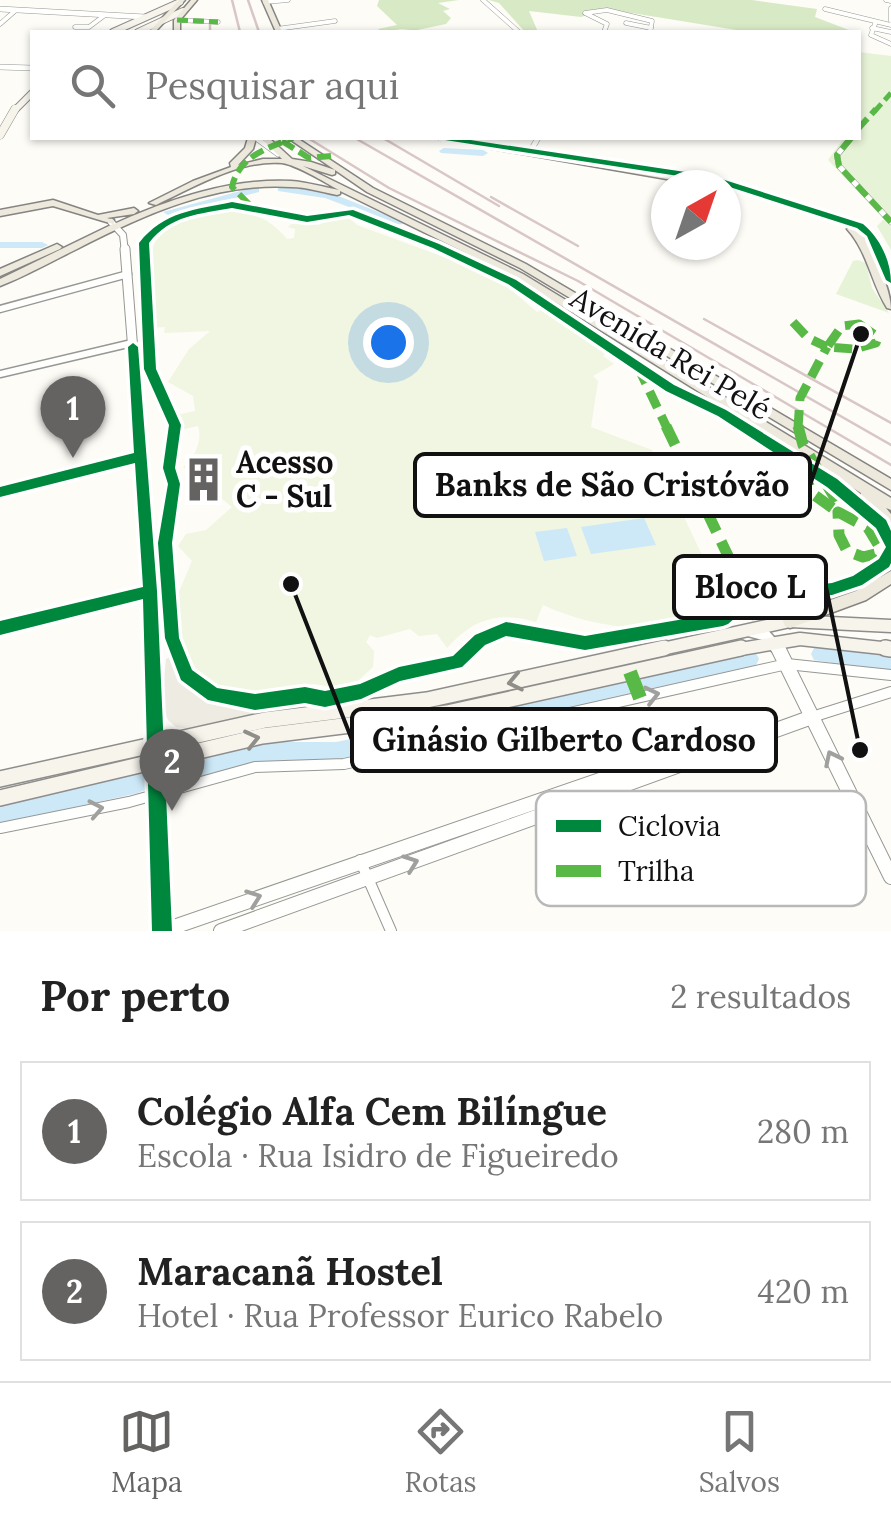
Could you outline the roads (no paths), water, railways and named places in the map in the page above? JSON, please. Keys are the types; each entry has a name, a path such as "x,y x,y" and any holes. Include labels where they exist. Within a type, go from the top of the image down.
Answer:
{"main road":[{"path":"117,30 194,0"},
{"path":"265,1 278,30"},
{"path":"178,30 176,20 182,4"},
{"path":"126,26 146,30 182,4"},
{"path":"145,17 150,20 146,30"},
{"path":"1,116 30,86"},
{"path":"0,136 14,110 30,95"},
{"path":"222,171 248,152 253,140"},
{"name":"Avenida Rei Pelé","path":"267,140 282,157 520,276 891,505"},
{"name":"Avenida Rei Pelé","path":"295,140 370,190 554,284 891,485"},
{"path":"472,140 651,172"},
{"path":"0,283 134,211 222,171 252,162 282,157 308,161 370,190"},
{"path":"0,273 169,205 255,185 272,178 273,170 254,166 222,171"},
{"path":"255,185 311,186 383,208"},
{"path":"741,187 868,231 891,280"},
{"path":"741,192 857,233 890,304"},
{"path":"0,213 54,203 114,225"},
{"path":"786,206 799,206"},
{"path":"88,216 134,211"},
{"path":"456,243 476,242"},
{"path":"849,480 891,523"},
{"path":"0,779 265,720 427,700 748,631 861,596 891,577"},
{"path":"790,621 891,626"},
{"path":"0,798 262,736 447,713 774,642 800,639 891,649"}],"street":[{"path":"265,1 288,0"},
{"path":"484,0 517,30"},
{"path":"0,8 145,17"},
{"path":"825,9 873,26 891,26 891,8"},
{"path":"0,24 16,10"},
{"path":"604,30 606,24 585,13 607,10 651,27"},
{"path":"96,22 79,23 96,22 105,15"},
{"path":"176,20 218,22"},
{"path":"284,30 334,21"},
{"path":"626,23 651,27"},
{"path":"873,26 872,37 891,44"},
{"path":"0,67 30,68"},
{"name":"Avenida Rei Pelé","path":"257,140 282,157"},
{"path":"530,152 537,140"},
{"path":"849,140 837,155 839,166 891,222"},
{"path":"114,225 128,274 150,591 162,931 536,800"},
{"path":"0,308 128,274"},
{"path":"0,374 132,342"},
{"path":"0,492 139,456"},
{"path":"0,628 150,591"},
{"path":"748,631 774,642 849,791"},
{"path":"0,828 158,794 268,764 314,768 344,764 787,664 891,675"},
{"path":"569,791 751,742 770,730 891,692"},
{"path":"603,791 659,767"},
{"path":"220,931 536,819"},
{"path":"866,826 891,877"},
{"path":"360,860 391,931"}],"water":[{"path":"644,518 656,545 591,554 581,527"},
{"path":"567,528 577,556 544,561 535,532"}],"waterway":[{"path":"444,151 483,153"},
{"path":"282,189 327,195 401,223"},
{"path":"168,212 255,190"},
{"path":"0,245 42,245"},
{"path":"0,278 51,255"},
{"path":"820,654 891,664"},
{"path":"435,733 750,659"},
{"path":"171,775 267,752 336,752 417,736"},
{"path":"0,814 138,783"}],"railway":[{"path":"232,0 240,30"},
{"path":"248,0 258,30"},
{"path":"210,23 210,30"},
{"path":"311,140 389,188 578,281 891,465"},
{"path":"358,140 891,445"},
{"path":"386,140 499,206"},
{"path":"491,197 578,246"},
{"path":"704,319 891,423"}],"place":[{"name":"Banks de São Cristóvão","path":"861,334"},
{"name":"Colégio Alfa Cem Bilíngue","path":"73,458"},
{"name":"Acesso C - Sul","path":"203,479"},
{"name":"Ginásio Gilberto Cardoso","path":"291,584"},
{"name":"Bloco L","path":"860,750"},
{"name":"Maracanã Hostel","path":"172,811"}]}
